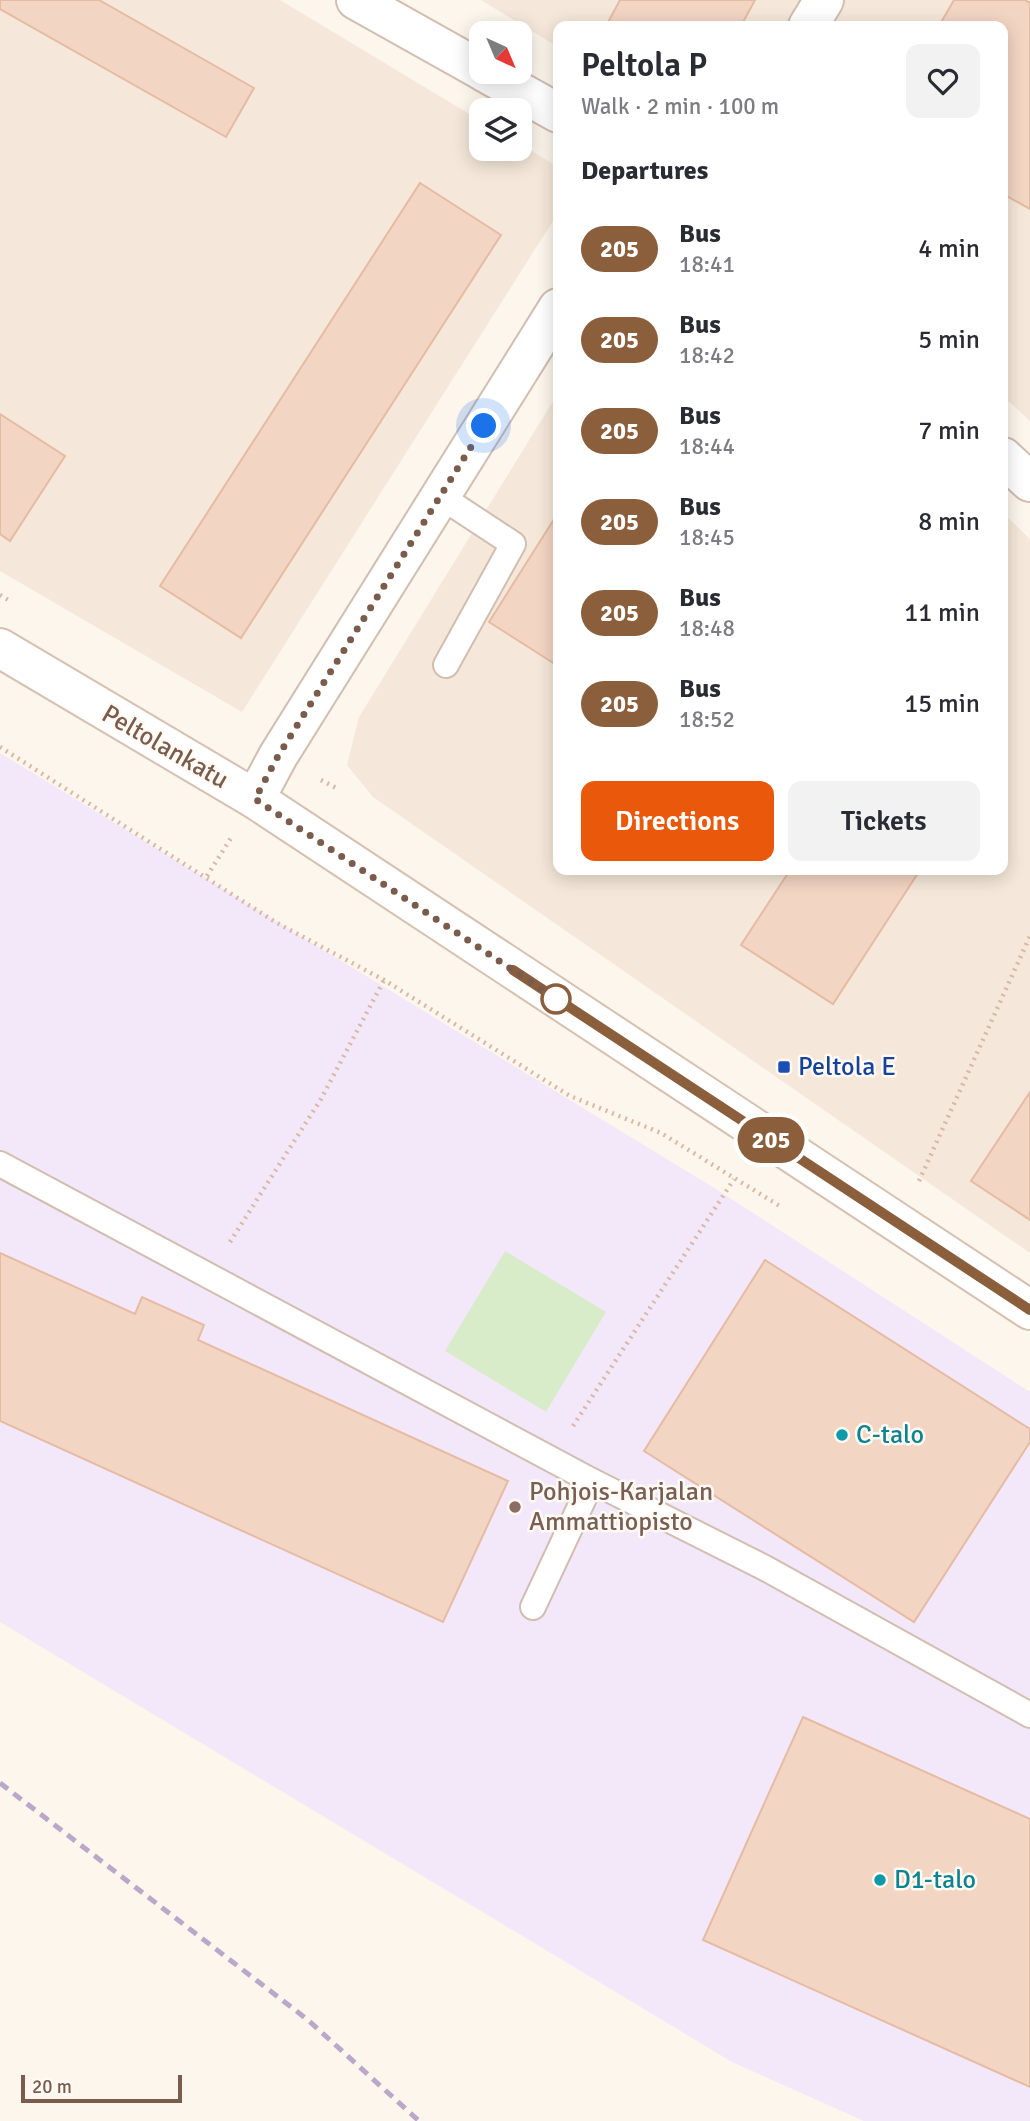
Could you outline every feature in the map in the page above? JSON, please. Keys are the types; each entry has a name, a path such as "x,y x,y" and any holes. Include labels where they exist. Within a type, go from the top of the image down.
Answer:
{"street":[{"path":"356,0 469,63"},
{"path":"811,21 824,0"},
{"path":"506,84 553,110"},
{"path":"255,799 278,756 553,316"},
{"path":"1008,462 1030,482"},
{"name":"Peltolankatu","path":"0,648 255,799 1030,1310"}],"lane":[{"path":"440,496 513,544 446,665"},
{"path":"0,1164 552,1460 765,1568 1030,1715"},
{"path":"533,1607 592,1481"}],"path":[{"path":"0,747 277,923 384,980 570,1096 661,1133 792,1214"},
{"path":"900,1225 1030,936"},
{"path":"209,1276 321,1099 384,980"},
{"path":"552,1460 734,1178"}],"shaded area":[{"path":"0,0 280,0 469,114 469,161 532,161 532,151 553,164 553,221 242,712 0,571"},
{"path":"481,0 1030,0 1030,421 1008,401 1008,21 553,21 553,44 532,31 532,21 515,21"},
{"path":"553,401 553,875 1008,875 1008,518 1030,539 1030,1253 373,797 347,765 359,717"},
{"name":"Pohjois-Karjalan Ammattiopisto","path":"0,753 716,1189 1030,1392 1030,2121 864,2121 732,2062 0,1622"}],"green space":[{"path":"505,1251 606,1312 546,1412 445,1351"}],"building":[{"path":"0,0 99,0 254,88 226,137 0,9"},
{"path":"620,0 755,0 744,21 609,21"},
{"path":"954,0 1025,0 1030,3 1030,209 1008,197 1008,21 942,21"},
{"path":"420,183 501,235 241,638 160,586"},
{"path":"0,414 65,456 10,541 0,534"},
{"path":"553,521 553,663 489,622"},
{"path":"787,875 917,875 833,1004 741,945"},
{"path":"1030,1092 1030,1220 971,1181"},
{"path":"0,1253 135,1314 142,1297 204,1325 198,1340 508,1481 443,1622 0,1421"},
{"name":"C-talo","path":"765,1260 1030,1429 1030,1442 914,1622 644,1451"},
{"name":"D1-talo","path":"803,1717 1030,1819 1030,2087 703,1940"}],"railway":[{"path":"0,1783 308,2020 419,2121"}],"bus line":[{"name":"205","path":"513,970 1030,1310"}],"place":[{"name":"Peltola E","path":"784,1067"},
{"name":"C-talo","path":"842,1435"},
{"name":"Pohjois-Karjalan Ammattiopisto","path":"515,1507"},
{"name":"D1-talo","path":"880,1880"}],"route":[{"path":"484,426 278,756 255,799 558,1000 556,999"}]}
